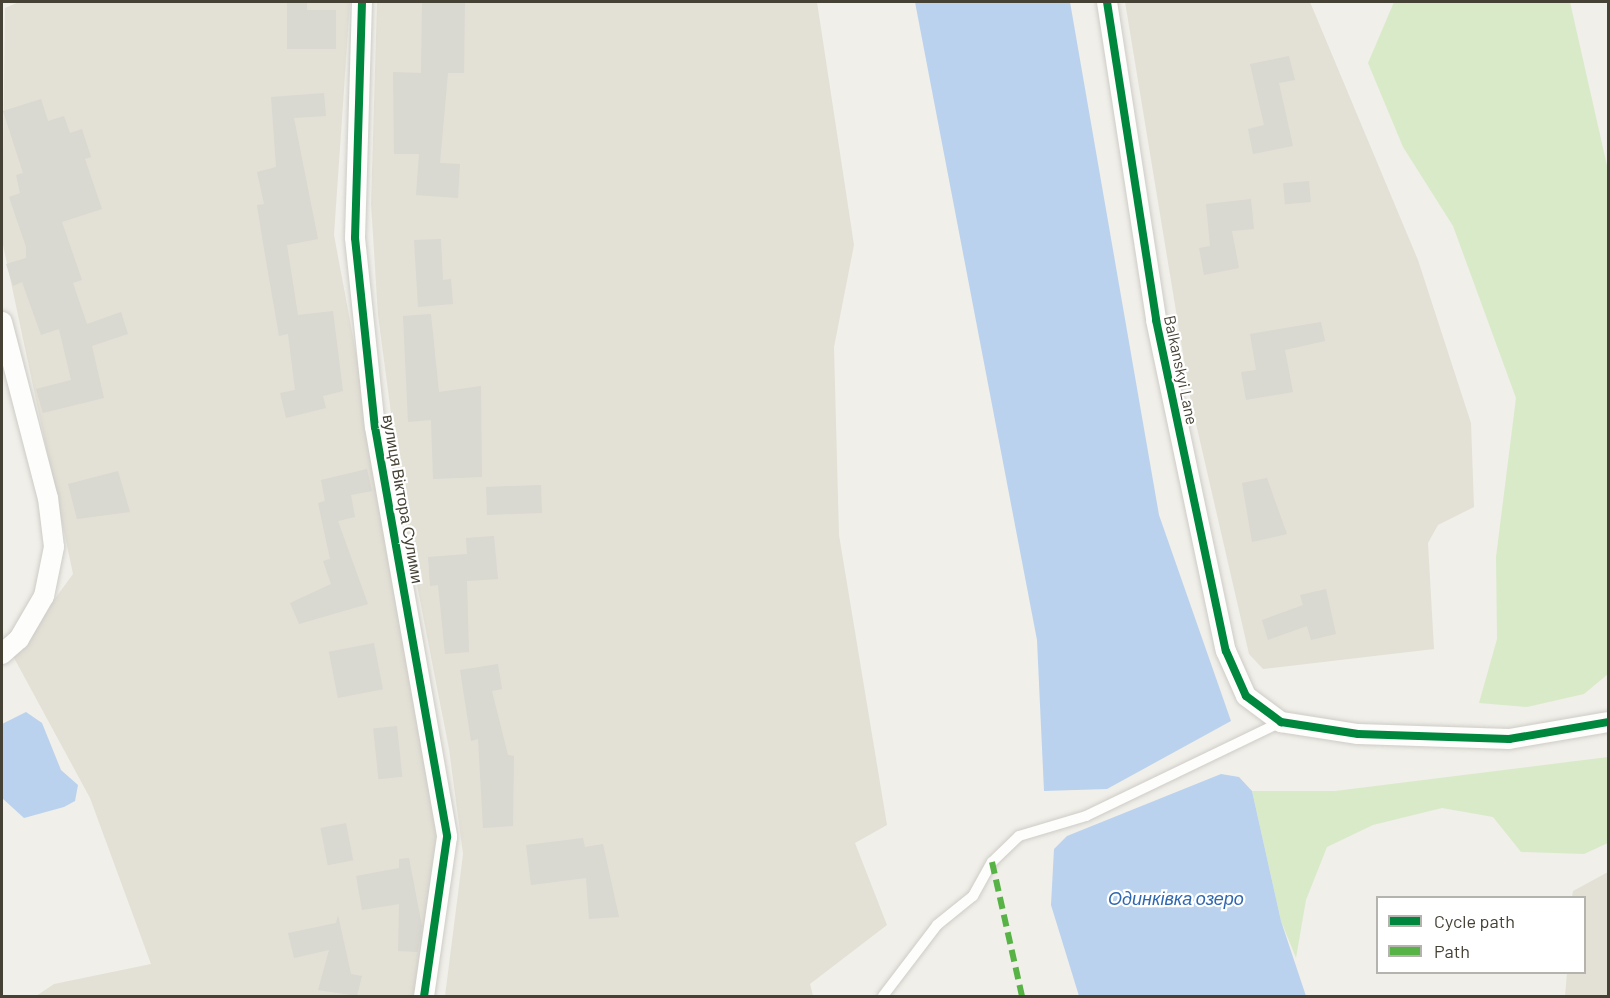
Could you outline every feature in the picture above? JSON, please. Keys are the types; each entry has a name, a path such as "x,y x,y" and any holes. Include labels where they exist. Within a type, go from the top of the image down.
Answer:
{"street":[{"name":"вулиця Віктора Сулими","path":"362,2 355,238 375,427 447,837 424,996"},
{"name":"Balkanskyi Lane","path":"1107,2 1156,320 1226,651 1246,696 1281,722"},
{"path":"2,322 48,498 54,547 44,596 19,639 2,654"},
{"path":"1281,722 1358,734 1509,739 1608,722"}],"lane":[{"path":"883,996 937,925 973,896 992,862 1019,836 1086,816 1281,722"}],"shaded area":[{"path":"19,2 350,2 334,235 434,770 437,839 423,961 413,996 36,996 54,984 151,964 90,798 13,656 73,574 2,240 5,8"},
{"path":"377,2 817,2 854,245 834,347 839,535 887,825 855,843 887,925 810,984 813,996 445,996 463,854 449,749 407,534 378,315 371,204"},
{"path":"1125,2 1310,2 1418,260 1471,423 1474,507 1438,525 1428,543 1434,649 1263,669 1249,654 1191,402"},
{"path":"1608,872 1608,996 1565,996 1567,974 1586,974 1586,896 1572,896 1573,891"}],"green space":[{"path":"1394,2 1570,2 1608,170 1608,674 1584,694 1527,707 1479,703 1497,639 1496,557 1516,398 1453,226 1403,147 1368,63"},
{"path":"1608,757 1608,843 1584,854 1521,852 1493,817 1442,808 1373,825 1327,847 1306,900 1296,958 1281,921 1252,791 1335,791"}],"water":[{"path":"915,2 1070,2 1159,515 1231,721 1107,789 1044,791 1037,640"},
{"path":"26,712 42,723 61,770 78,785 75,801 64,807 24,818 2,798 2,724"},
{"name":"Одинківка озеро","path":"1221,774 1239,777 1252,791 1281,921 1306,996 1079,996 1051,905 1054,849 1067,836"}],"building":[{"path":"287,2 307,2 307,10 336,10 336,49 287,49"},
{"path":"465,2 464,73 448,73 440,163 460,164 458,198 416,195 419,154 394,154 393,72 421,73 422,3"},
{"path":"1289,56 1295,80 1279,83 1293,146 1253,154 1248,129 1264,125 1250,64"},
{"path":"324,93 326,116 294,118 318,239 287,245 298,315 333,311 343,391 323,396 326,408 286,418 280,393 295,390 288,334 279,336 257,205 264,204 257,172 276,167 271,97"},
{"path":"41,99 48,121 64,116 70,133 82,129 91,157 85,159 102,209 62,222 82,280 73,283 87,324 121,312 128,334 92,346 104,398 43,413 36,389 71,380 59,329 41,335 22,282 13,286 6,264 26,258 26,247 9,197 20,193 16,175 23,173 3,111"},
{"path":"1309,181 1311,202 1285,204 1283,183"},
{"path":"1251,199 1254,229 1232,231 1239,268 1204,275 1199,248 1210,246 1206,204"},
{"path":"441,239 443,280 451,279 453,304 418,307 414,240"},
{"path":"431,314 439,392 481,386 482,477 433,479 431,420 408,422 403,316"},
{"path":"1321,322 1325,341 1285,350 1293,392 1246,400 1241,372 1256,370 1250,334"},
{"path":"367,469 372,491 351,495 355,517 338,521 368,604 299,624 290,603 331,584 323,561 330,559 318,503 325,501 321,480"},
{"path":"118,471 130,512 77,519 68,484"},
{"path":"1267,478 1287,534 1252,542 1242,483"},
{"path":"541,485 542,513 487,515 486,487"},
{"path":"494,536 498,579 467,581 469,652 445,654 438,585 430,586 428,557 467,554 466,538"},
{"path":"1326,589 1336,634 1311,640 1307,626 1268,640 1262,620 1303,605 1300,595"},
{"path":"374,643 383,689 338,698 329,652"},
{"path":"498,664 502,689 492,691 508,755 514,756 513,826 483,828 478,739 471,741 460,670"},
{"path":"397,726 402,777 378,779 373,729"},
{"path":"346,823 353,860 328,865 320,828"},
{"path":"583,838 585,847 603,844 619,917 589,919 586,878 531,885 526,845"},
{"path":"409,858 422,926 418,952 398,951 399,904 362,910 356,876 399,868 399,859"},
{"path":"338,915 351,974 362,976 357,996 318,990 329,950 294,958 288,933 336,923"}],"marked path":[{"path":"992,862 1022,996"}],"cycle path":[{"path":"362,2 355,238 375,427 447,837 424,996"},
{"path":"1107,2 1156,320 1226,651 1246,696 1281,722 1358,734 1509,739 1608,722"}]}
